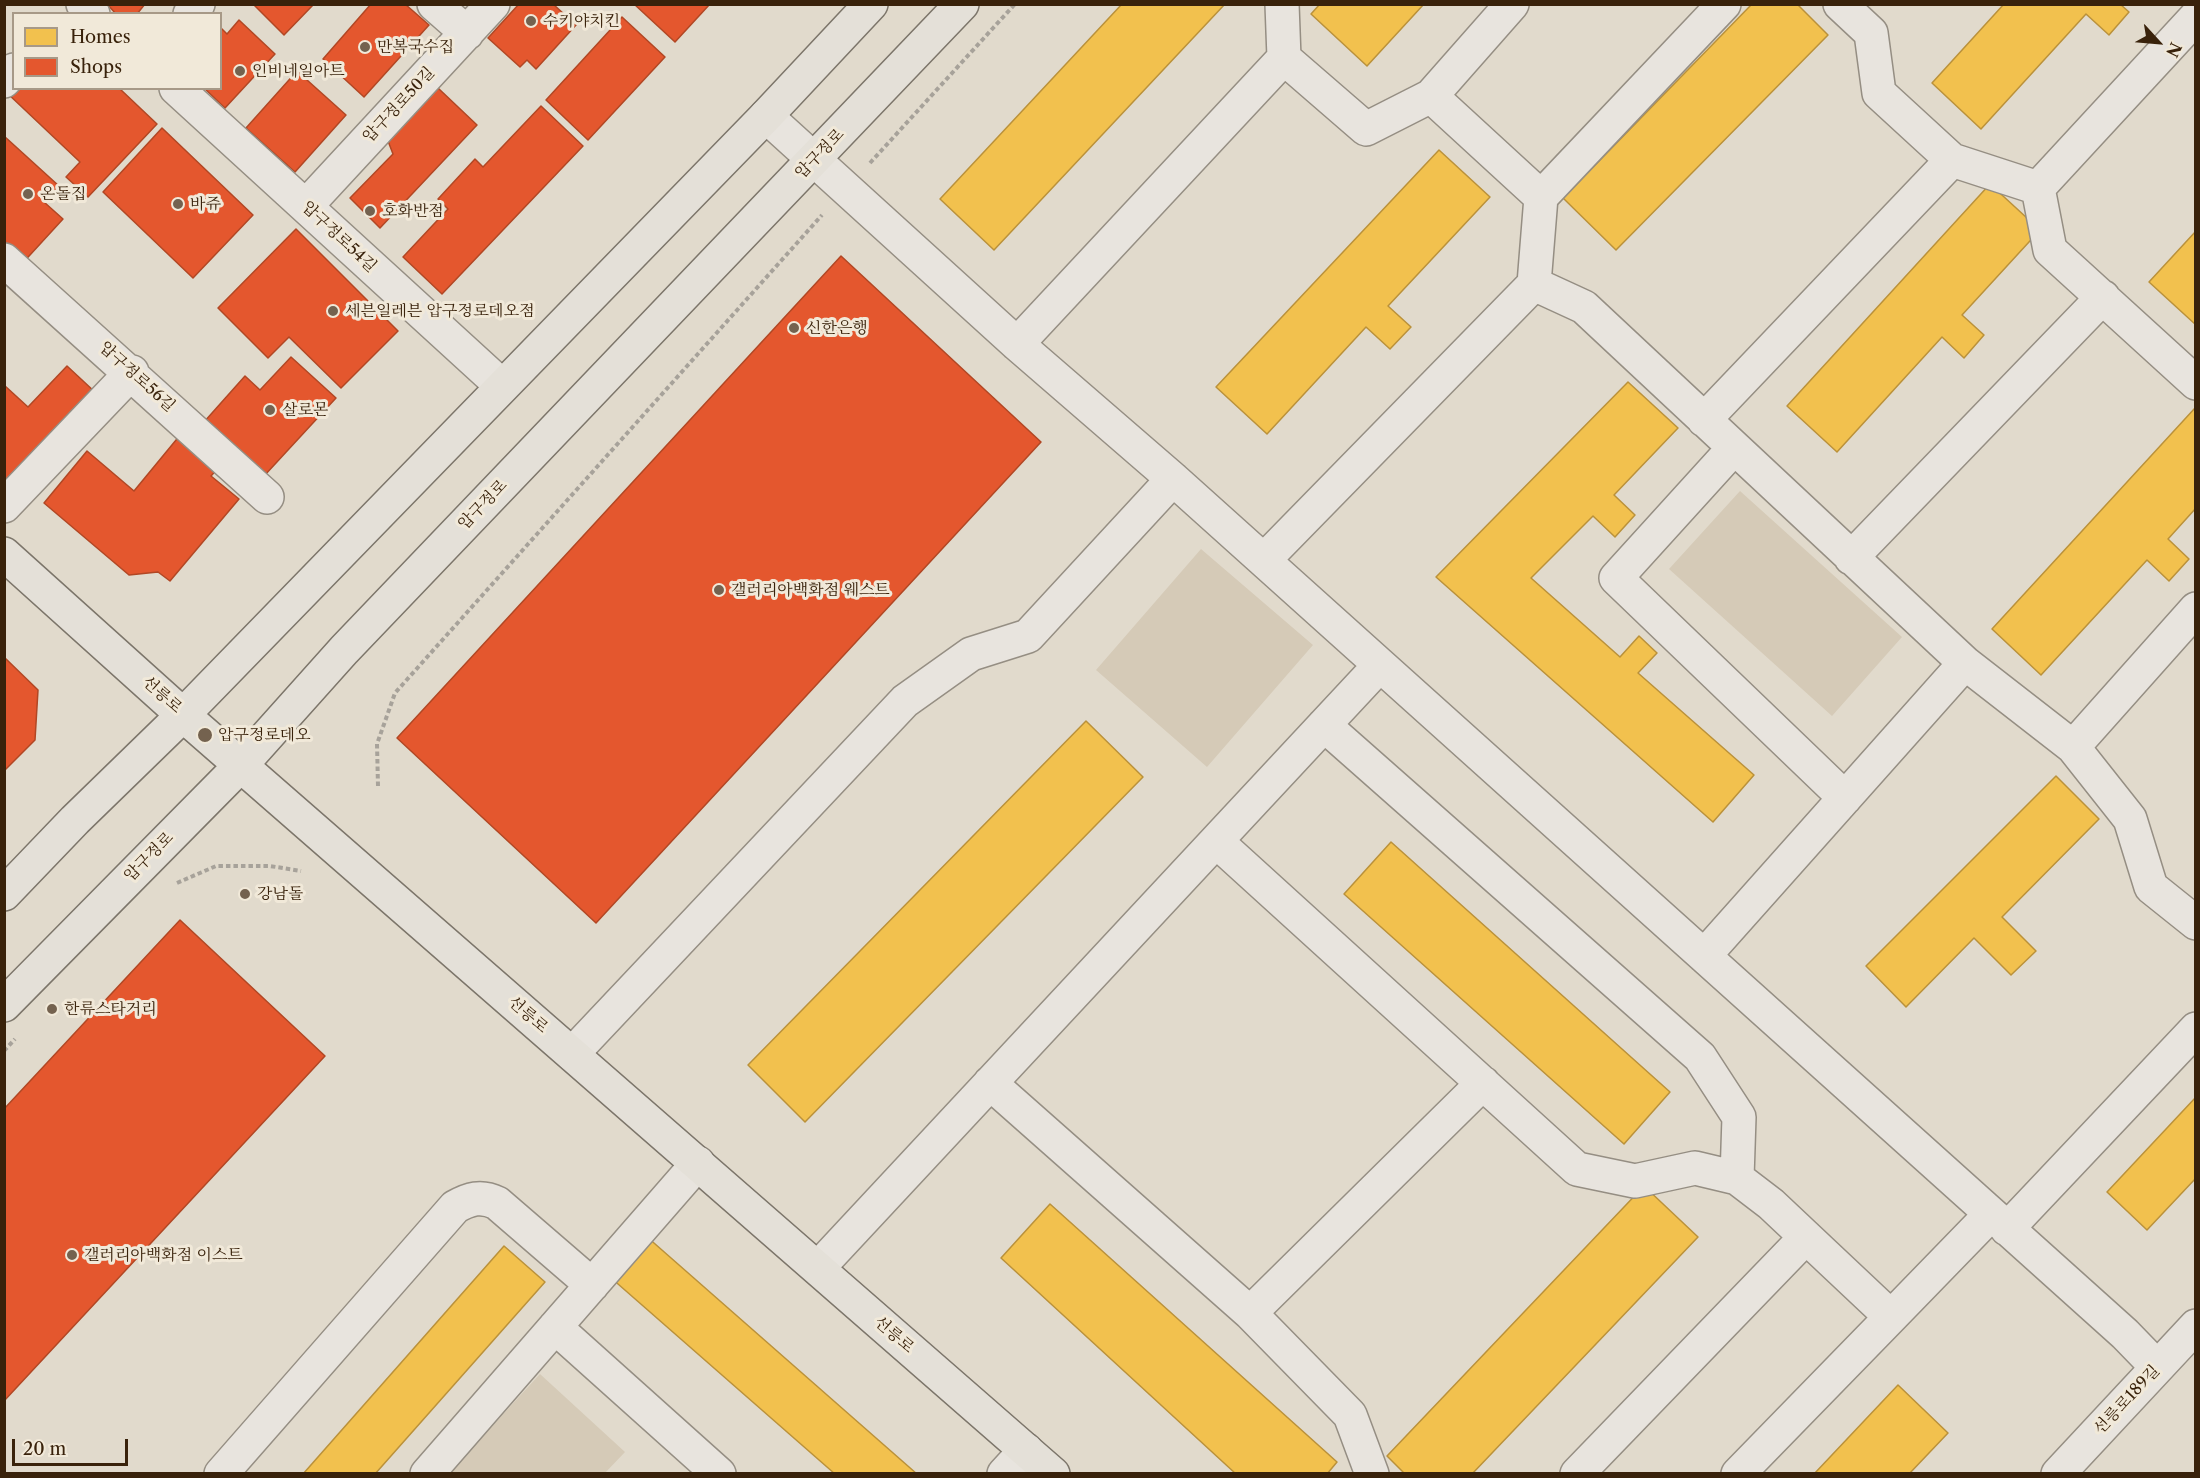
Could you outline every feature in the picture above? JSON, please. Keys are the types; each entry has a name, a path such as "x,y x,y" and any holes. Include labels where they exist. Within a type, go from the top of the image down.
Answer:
{"main road":[{"path":"4,894 75,820 183,715 766,117 871,4"},
{"name":"압구정로","path":"4,1005 242,764 344,650 962,4"},
{"name":"선릉로","path":"4,554 183,715 818,1268 1015,1462 1053,1473"}],"street":[{"path":"434,4 466,33"},
{"name":"압구정로50길","path":"306,206 493,4"},
{"path":"1017,344 1284,58 1282,4"},
{"path":"1284,58 1366,129 1431,96 1512,4"},
{"path":"1264,560 1534,284 1542,197 1724,4"},
{"path":"1839,4 1871,33 1879,93 1952,160 2038,188"},
{"path":"2038,188 2196,17"},
{"name":"압구정로54길","path":"178,90 502,386"},
{"path":"1431,96 1542,197"},
{"path":"766,117 1017,344 1264,560 2125,1334 2157,1367"},
{"path":"1704,420 1952,160"},
{"path":"2038,188 2050,250 2196,382"},
{"name":"압구정로56길","path":"4,260 132,372 267,497"},
{"path":"1534,284 1584,308 1965,663 2073,747 2130,819 2151,887 2196,923"},
{"path":"1851,558 2103,297"},
{"path":"4,506 132,372"},
{"path":"1734,448 1616,578 1845,798"},
{"path":"572,1054 905,701 971,654 1028,636 1173,479"},
{"path":"2073,747 2196,609"},
{"path":"1704,956 1965,663"},
{"path":"818,1268 1380,665"},
{"path":"1324,725 1700,1057 1739,1117 1737,1178"},
{"path":"1216,841 1577,1169 1635,1182 1695,1168 1737,1178 1806,1236 1890,1317"},
{"path":"1738,1473 1890,1317 1999,1221 2196,1029"},
{"path":"990,1083 1250,1313 1322,1389 1350,1414 1372,1473"},
{"path":"1250,1313 1483,1083"},
{"path":"427,1473 698,1163"},
{"path":"221,1473 455,1207 470,1199 483,1198 497,1203 592,1285"},
{"path":"1577,1473 1806,1236"},
{"name":"선릉로189길","path":"2058,1473 2196,1326"},
{"path":"555,1327 719,1473"}],"path":[{"path":"378,786 377,744 395,693 846,189 1015,4"},
{"path":"176,884 216,866 270,866 301,871"},
{"path":"4,1051 18,1037"}],"shaded area":[{"path":"1740,491 1902,637 1832,716 1669,569"},
{"path":"1201,549 1313,645 1207,767 1096,670"},
{"path":"540,1374 625,1452 605,1473 448,1474"}],"building: Homes":[{"path":"1122,4 1225,4 994,250 940,199"},
{"path":"1320,4 1424,4 1367,66 1311,14"},
{"path":"1752,4 1797,4 1828,35 1616,250 1563,198"},
{"path":"2004,4 2120,4 2129,12 2109,35 2086,14 1981,129 1932,83"},
{"path":"1439,150 1490,197 1388,306 1411,327 1390,349 1366,327 1267,434 1216,387"},
{"path":"1990,184 2040,230 1962,315 1984,335 1964,358 1942,337 1837,452 1787,406"},
{"path":"2196,231 2196,325 2149,282"},
{"path":"1628,382 1678,428 1614,495 1635,515 1615,537 1593,516 1531,578 1620,657 1639,636 1657,653 1638,673 1754,775 1713,822 1436,577"},
{"path":"2195,408 2196,508 2168,539 2189,559 2169,581 2147,560 2041,675 1992,629"},
{"path":"1086,721 1143,777 805,1122 748,1065"},
{"path":"2056,776 2099,819 2002,917 2036,951 2011,975 1974,938 1906,1007 1866,966"},
{"path":"1391,842 1670,1092 1624,1144 1344,894"},
{"path":"2196,1097 2196,1178 2147,1230 2107,1192"},
{"path":"1644,1186 1698,1237 1472,1474 1405,1474 1387,1456"},
{"path":"1050,1204 1337,1462 1327,1474 1236,1474 1001,1258"},
{"path":"646,1236 917,1474 835,1474 610,1277"},
{"path":"504,1246 545,1282 375,1474 303,1474"},
{"path":"1898,1385 1948,1433 1909,1474 1814,1474"}],"building: Shops":[{"path":"107,4 145,4 139,12 114,12"},
{"path":"253,4 314,4 284,35"},
{"path":"371,4 405,4 429,25 364,97 323,59"},
{"path":"519,4 553,4 576,25 536,69 527,60 520,67 488,38"},
{"path":"634,4 710,4 675,42"},
{"path":"622,17 665,57 588,140 546,100"},
{"name":"인비네일아트","path":"239,20 275,54 225,108 206,90 222,90 222,29 227,34"},
{"path":"297,71 346,115 295,172 246,128"},
{"path":"438,88 477,125 380,228 350,198 393,154 388,141"},
{"path":"12,89 121,90 157,124 88,197 66,177 80,162 6,92"},
{"path":"541,106 583,146 442,294 403,257 448,209 438,199 475,159 483,167"},
{"name":"바쥬","path":"162,128 253,215 193,278 103,192"},
{"name":"온돌집","path":"4,136 59,186 44,202 63,219 19,267 4,254"},
{"path":"296,229 398,331 341,388 289,337 268,358 218,308"},
{"name":"갤러리아백화점 웨스트","path":"841,256 1041,442 596,923 397,738"},
{"name":"살로몬","path":"291,357 336,398 264,476 204,422 245,376 260,390"},
{"path":"67,366 96,393 10,482 4,476 4,385 28,407"},
{"path":"181,434 220,466 211,476 239,499 170,581 158,572 129,575 44,503 87,451 134,491"},
{"path":"4,657 38,690 35,740 5,770"},
{"name":"갤러리아백화점 이스트","path":"180,920 325,1056 4,1401 4,1109"}],"place":[{"name":"수키야치킨","path":"531,21"},
{"name":"만복국수집","path":"365,47"},
{"name":"인비네일아트","path":"240,71"},
{"name":"온돌집","path":"28,194"},
{"name":"바쥬","path":"178,204"},
{"name":"호화반점","path":"370,211"},
{"name":"세븐일레븐 압구정로데오점","path":"333,311"},
{"name":"신한은행","path":"794,328"},
{"name":"살로몬","path":"270,410"},
{"name":"갤러리아백화점 웨스트","path":"719,590"},
{"name":"압구정로데오","path":"205,735"},
{"name":"강남돌","path":"245,894"},
{"name":"한류스타거리","path":"52,1009"},
{"name":"갤러리아백화점 이스트","path":"72,1255"}]}
